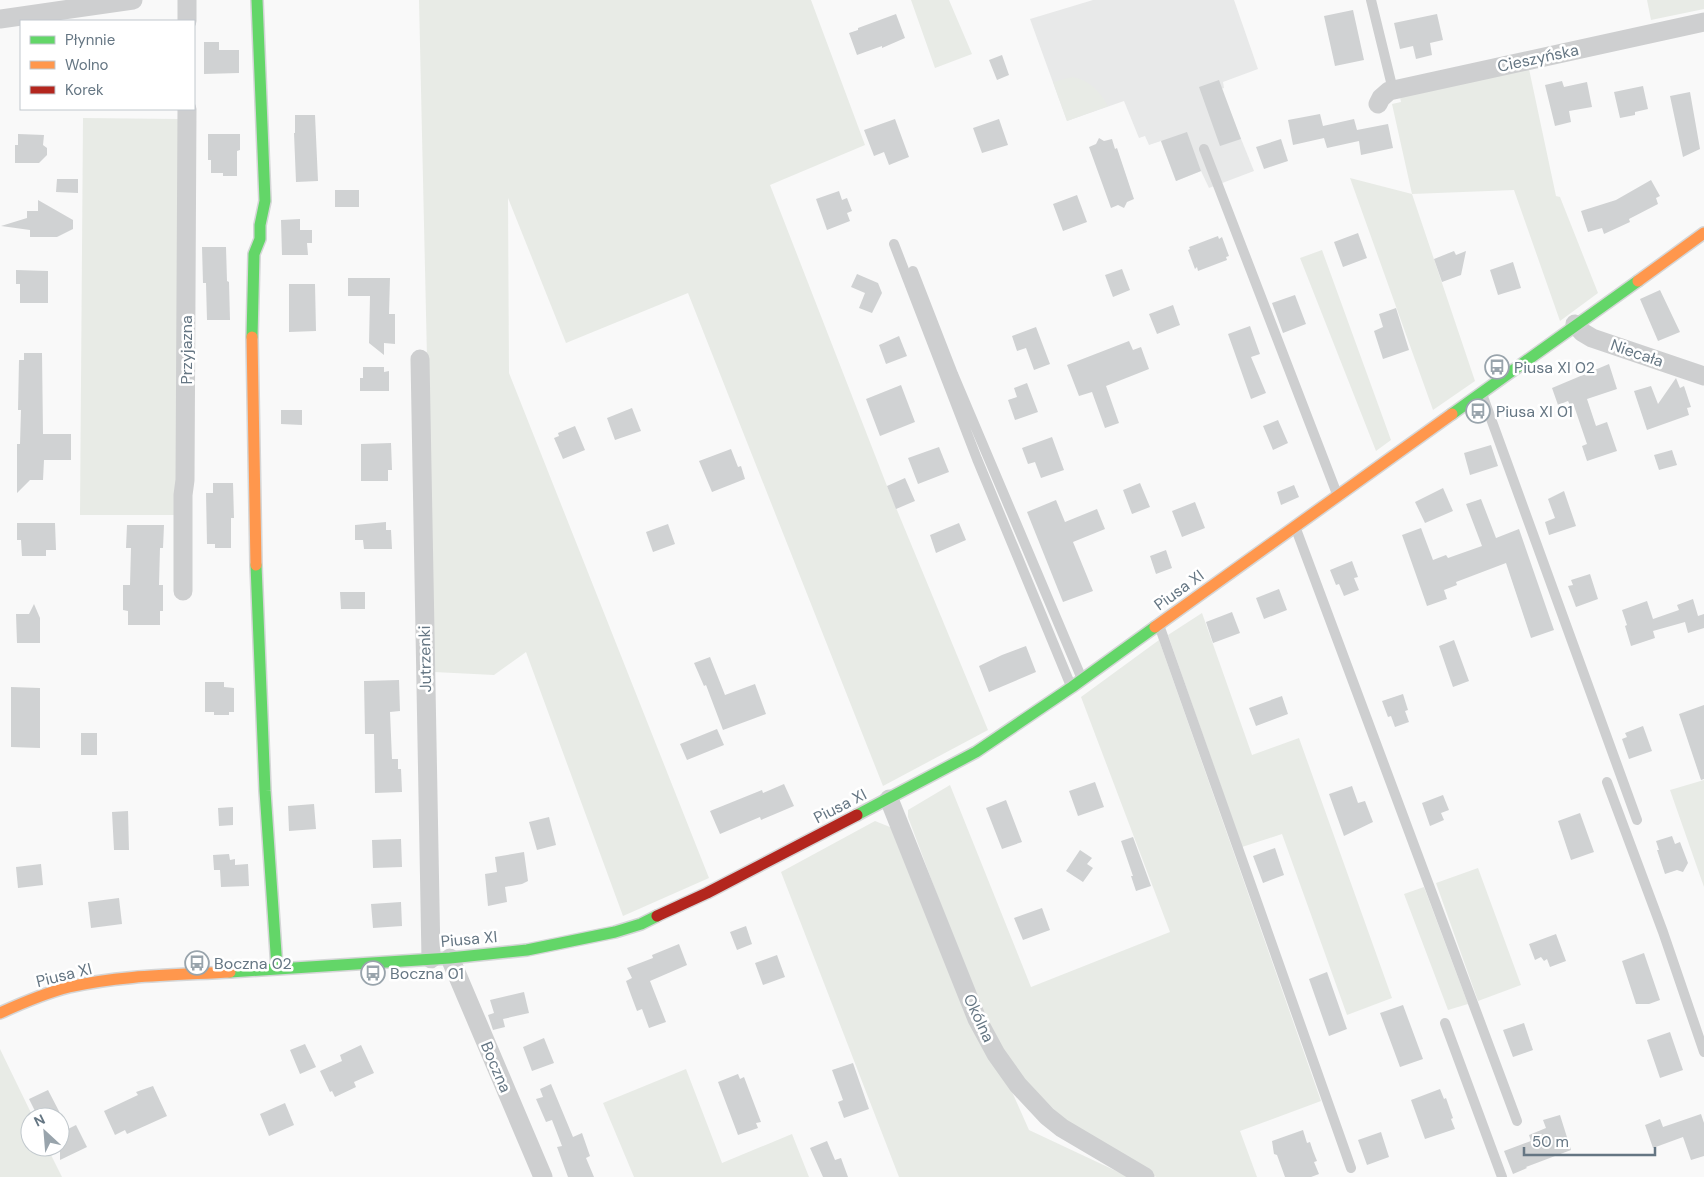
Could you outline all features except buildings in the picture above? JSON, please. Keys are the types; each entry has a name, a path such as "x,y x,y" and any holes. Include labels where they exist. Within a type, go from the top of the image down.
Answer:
{"street":[{"path":"0,19 133,0"},
{"path":"187,0 187,20"},
{"path":"257,0 265,201 260,225 260,239 254,254 252,343 256,544 265,791 277,968"},
{"name":"Cieszyńska","path":"1393,90 1704,22"},
{"path":"1378,104 1378,101 1384,95 1393,90"},
{"name":"Przyjazna","path":"183,591 183,495 186,480 187,110"},
{"name":"Piusa XI","path":"0,1013 32,999 69,987 102,982 143,977 450,958 527,950 615,932 641,924 706,893 976,752 1082,680 1704,233"},
{"name":"Niecała","path":"1575,324 1582,332 1592,338 1704,376"},
{"name":"Jutrzenki","path":"420,360 430,959"},
{"name":"Okólna","path":"889,799 977,1019 996,1054 1018,1085 1047,1116 1062,1128 1145,1177"},
{"name":"Boczna","path":"450,958 543,1177"}],"lane":[{"path":"1371,0 1393,90"},
{"path":"1204,149 1338,495"},
{"path":"894,244 977,459 1072,687"},
{"path":"913,271 953,374 1082,680"},
{"path":"1482,392 1637,820"},
{"path":"1294,526 1517,1121"},
{"path":"1159,624 1351,1168"},
{"path":"1608,782 1664,932 1704,1052"},
{"path":"1445,1023 1502,1177"}],"shaded area":[{"path":"419,0 811,0 865,145 770,185 887,486 988,730 883,786 688,293 566,343 508,198 509,373 709,878 623,916 526,652 494,675 434,672"},
{"path":"911,0 949,0 972,54 935,68"},
{"path":"1093,0 1234,0 1258,69 1223,82 1224,88 1221,89 1254,171 1209,188 1201,171 1176,181 1161,141 1149,145 1145,136 1139,138 1124,101 1067,121 1030,19"},
{"path":"1647,0 1704,0 1704,9 1651,20"},
{"path":"1529,69 1556,196 1560,197 1598,293 1560,321 1514,190 1412,194 1392,104 1401,102 1400,97"},
{"path":"1072,77 1078,78 1093,87 1108,106 1067,121 1053,82"},
{"path":"83,118 179,119 179,515 80,515"},
{"path":"1350,178 1412,194 1475,381 1433,410"},
{"path":"1322,250 1391,440 1376,451 1300,258"},
{"path":"1202,613 1252,755 1299,738 1392,998 1347,1015 1282,834 1242,847 1168,635"},
{"path":"1159,640 1321,1101 1240,1131 1257,1177 1156,1177 1069,1124 1024,1080 997,1044 979,1007 908,817 908,810 950,785 1031,987 1170,932 1081,697"},
{"path":"1704,780 1704,887 1670,790"},
{"path":"875,821 895,829 1029,1130 1129,1177 899,1177 781,872"},
{"path":"1478,868 1521,985 1478,1001 1436,883"},
{"path":"1424,887 1468,1004 1448,1010 1404,894"},
{"path":"0,1049 28,1107 20,1107 20,1157 52,1157 62,1177 0,1177"},
{"path":"686,1069 722,1163 792,1134 809,1177 634,1177 603,1103"}],"traffic: fast":[{"path":"252,337 254,254 260,239 260,225 265,201 257,0"},
{"path":"1452,414 1638,281"},
{"path":"256,565 265,791 277,968"},
{"path":"857,815 976,752 1072,687 1155,627"},
{"path":"230,972 450,958 527,950 615,932 641,924 657,916"}],"traffic: slow":[{"path":"1638,281 1704,233"},
{"path":"252,337 256,565"},
{"path":"1155,627 1452,414"},
{"path":"0,1013 51,992 89,983 149,976 230,972"}],"traffic: jam":[{"path":"657,916 707,893 857,815"}],"place":[{"name":"Piusa XI 02","path":"1497,367"},
{"name":"Piusa XI 01","path":"1478,411"},
{"name":"Boczna 02","path":"197,963"},
{"name":"Boczna 01","path":"373,973"}]}
